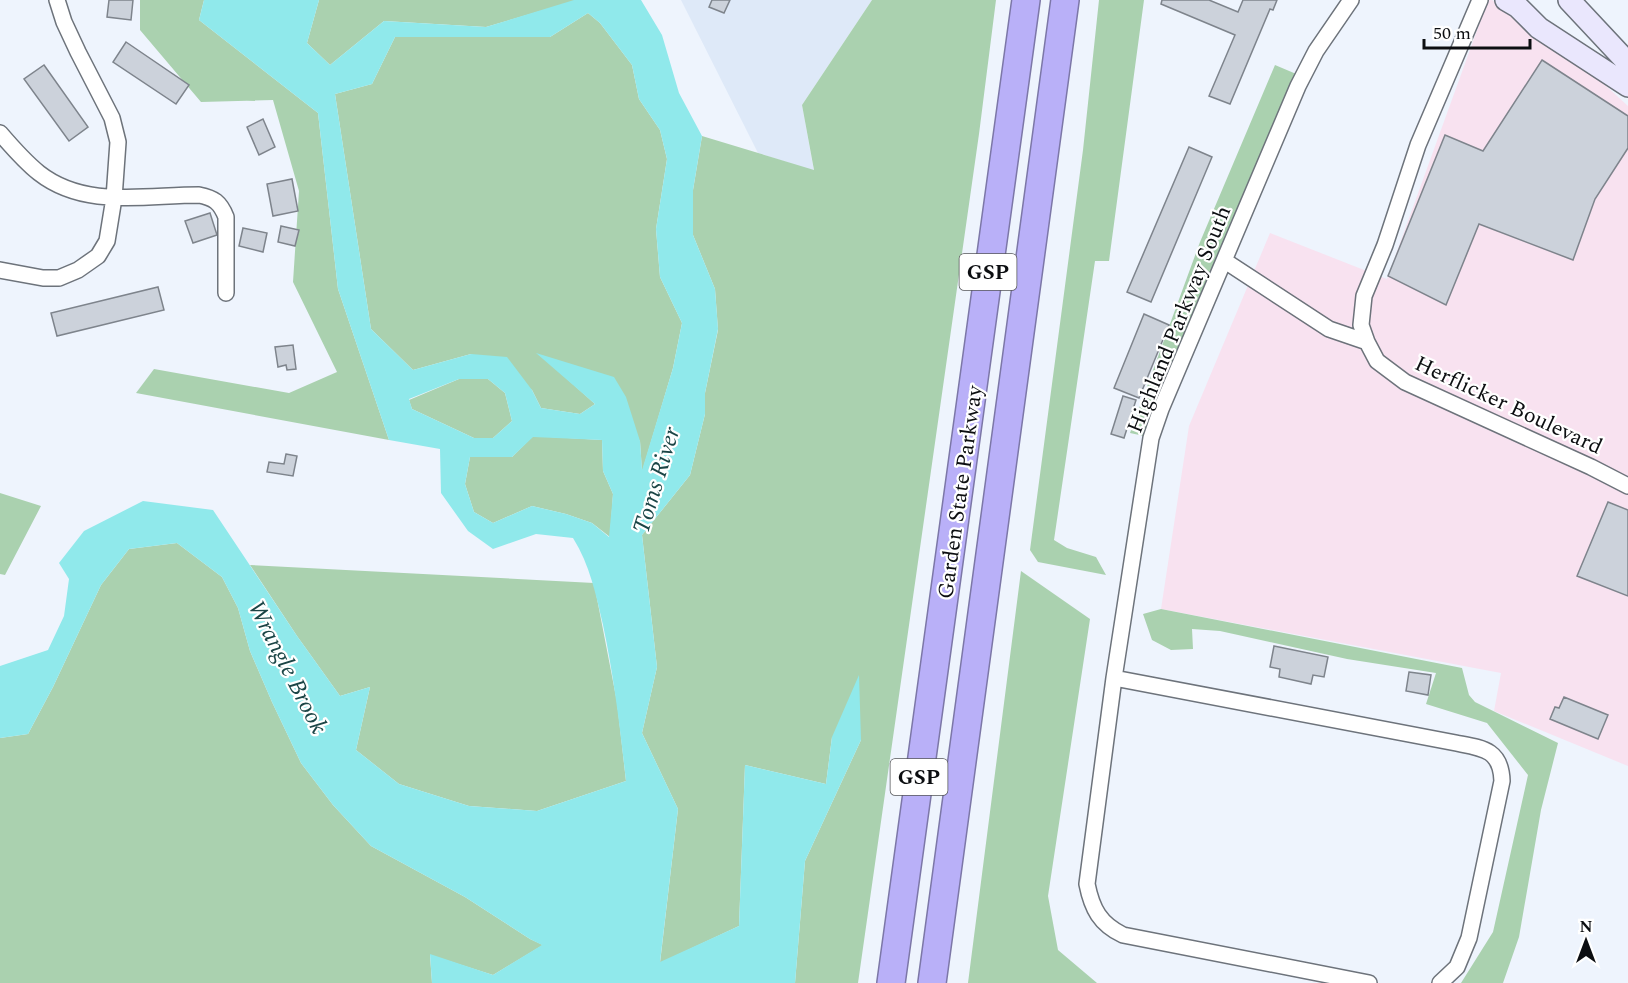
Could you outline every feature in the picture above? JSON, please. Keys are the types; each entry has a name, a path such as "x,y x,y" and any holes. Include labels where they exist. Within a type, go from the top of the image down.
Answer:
{"highway":[{"name":"Garden State Parkway","path":"891,983 1026,0"},
{"name":"Garden State Parkway","path":"932,983 1065,0"},
{"path":"1052,109 1067,77 1079,0"}],"main road":[{"path":"1569,0 1628,63"},
{"path":"1512,4 1539,28 1628,86"}],"street":[{"path":"0,270 43,278 60,278 78,270 98,256 106,241 114,198 118,142 112,118 64,22 57,0"},
{"name":"Highland Parkway South","path":"1351,0 1316,51 1298,86 1161,409 1151,438 1114,678 1087,884 1094,910 1103,923 1123,935 1369,983"},
{"path":"1367,342 1361,325 1364,296 1385,245 1418,145 1480,0"},
{"path":"0,133 40,174 70,191 114,198 199,195 212,198 221,205 226,217 226,293"},
{"path":"1225,261 1329,329 1367,342"},
{"name":"Herflicker Boulevard","path":"1367,342 1377,361 1405,382 1628,486"},
{"path":"1114,678 1456,743 1484,749 1496,757 1502,770 1502,781 1469,938 1457,967 1440,983"}],"shaded area":[{"path":"681,0 872,0 802,105 814,171 758,153"},
{"path":"1488,0 1492,0 1559,43 1628,106 1628,766 1494,711 1501,673 1161,609 1189,426 1270,233 1387,279"}],"green space":[{"path":"140,0 204,0 199,20 318,113 338,289 389,440 136,393 154,369 289,393 337,372 293,282 299,191 273,100 201,102 140,30"},
{"path":"319,0 575,1 486,27 384,21 330,65 307,43"},
{"path":"872,0 996,0 858,983 795,983 805,861 861,740 832,737 826,784 745,765 739,926 660,963 678,809 642,733 657,667 642,535 690,475 705,414 705,393 718,330 715,289 693,235 693,190 702,136 814,170 802,105"},
{"path":"1099,0 1144,0 1109,261 1095,261 1054,540 1067,548 1096,557 1106,575 1038,562 1030,550 1083,150"},
{"path":"588,13 600,23 632,65 639,99 660,130 667,159 656,229 660,277 682,323 673,368 642,472 640,441 538,353 595,404 580,414 541,408 532,390 471,354 413,370 371,329 335,94 372,84 395,37 550,37"},
{"path":"1275,65 1301,76 1144,436 1130,433 1200,242"},
{"path":"459,379 488,379 505,393 512,421 493,438 474,438 412,409 409,400"},
{"path":"533,436 602,440 603,471 613,494 610,537 592,523 532,506 493,523 474,512 465,484 470,457 512,457"},
{"path":"0,493 41,506 5,575 0,574"},
{"path":"177,543 222,577 238,608 250,651 301,763 333,805 371,846 465,897 543,945 493,975 430,955 432,983 0,983 0,738 28,734 101,585 129,549"},
{"path":"250,565 594,583 617,702 626,781 537,811 469,806 399,784 356,750 370,687 340,696"},
{"path":"1021,571 1090,619 1048,896 1058,950 1097,983 968,983"},
{"path":"1161,609 1462,668 1469,695 1475,702 1558,743 1541,810 1519,937 1503,983 1461,983 1493,932 1528,775 1487,723 1426,704 1436,673 1347,659 1220,631 1192,629 1193,649 1171,650 1152,640 1143,614"}],"water":[{"path":"204,0 319,0 307,43 330,65 384,21 486,27 574,0 641,0 662,35 679,93 702,136 693,190 693,235 715,289 718,329 705,393 705,414 690,475 642,535 657,667 642,733 678,809 660,962 739,926 745,765 826,784 832,737 859,675 861,740 805,861 795,983 432,983 430,954 493,975 542,945 465,897 371,846 333,805 301,763 250,651 238,608 222,577 177,543 129,549 101,585 28,734 0,738 0,666 48,650 64,616 69,579 59,563 84,531 143,501 213,510 340,696 370,687 356,750 399,784 469,806 537,811 626,781 614,683 603,625 592,580 579,548 573,538 536,534 493,549 468,531 441,493 440,449 389,440 338,289 318,113 199,20","holes":["588,13 600,23 632,65 639,99 660,130 667,159 656,229 660,277 682,323 673,368 642,470 640,441 626,397 614,377 536,353 595,404 580,414 541,408 532,390 507,357 471,354 413,370 371,329 335,94 372,84 395,37 550,37","459,379 488,379 505,393 512,421 493,438 474,438 412,409 409,399","533,437 602,440 603,471 613,494 609,537 592,523 532,506 493,523 474,512 465,484 470,457 512,457"]}],"building":[{"path":"109,0 133,0 131,20 107,17"},
{"path":"712,0 730,0 724,13 709,7"},
{"path":"1162,0 1209,0 1238,12 1243,0 1277,0 1273,10 1270,9 1230,104 1209,96 1235,35 1161,4"},
{"path":"126,42 189,85 176,104 113,62"},
{"path":"1542,60 1628,116 1628,148 1595,199 1573,260 1479,224 1446,305 1388,276 1445,135 1483,151"},
{"path":"44,65 88,127 69,141 24,79"},
{"path":"263,119 275,147 259,155 247,127"},
{"path":"1189,147 1212,157 1151,302 1127,292"},
{"path":"292,179 298,211 273,216 267,184"},
{"path":"210,213 217,235 193,243 185,221"},
{"path":"281,226 299,230 295,246 278,242"},
{"path":"243,228 267,233 263,252 239,246"},
{"path":"158,287 164,310 57,336 51,313"},
{"path":"1144,314 1169,325 1139,398 1114,388"},
{"path":"293,345 296,369 287,370 286,365 278,367 275,347"},
{"path":"1123,396 1136,400 1124,438 1111,434"},
{"path":"286,454 297,456 293,476 267,472 269,462 284,464"},
{"path":"1608,502 1628,510 1628,596 1577,576"},
{"path":"1274,646 1328,657 1324,677 1313,675 1311,684 1279,677 1280,669 1270,667"},
{"path":"1409,672 1431,675 1428,695 1406,691"},
{"path":"1564,697 1608,715 1598,739 1550,719 1555,707 1559,708"}],"water label":[{"name":"Toms River","path":"656,480"},
{"name":"Wrangle Brook","path":"288,667"}]}
